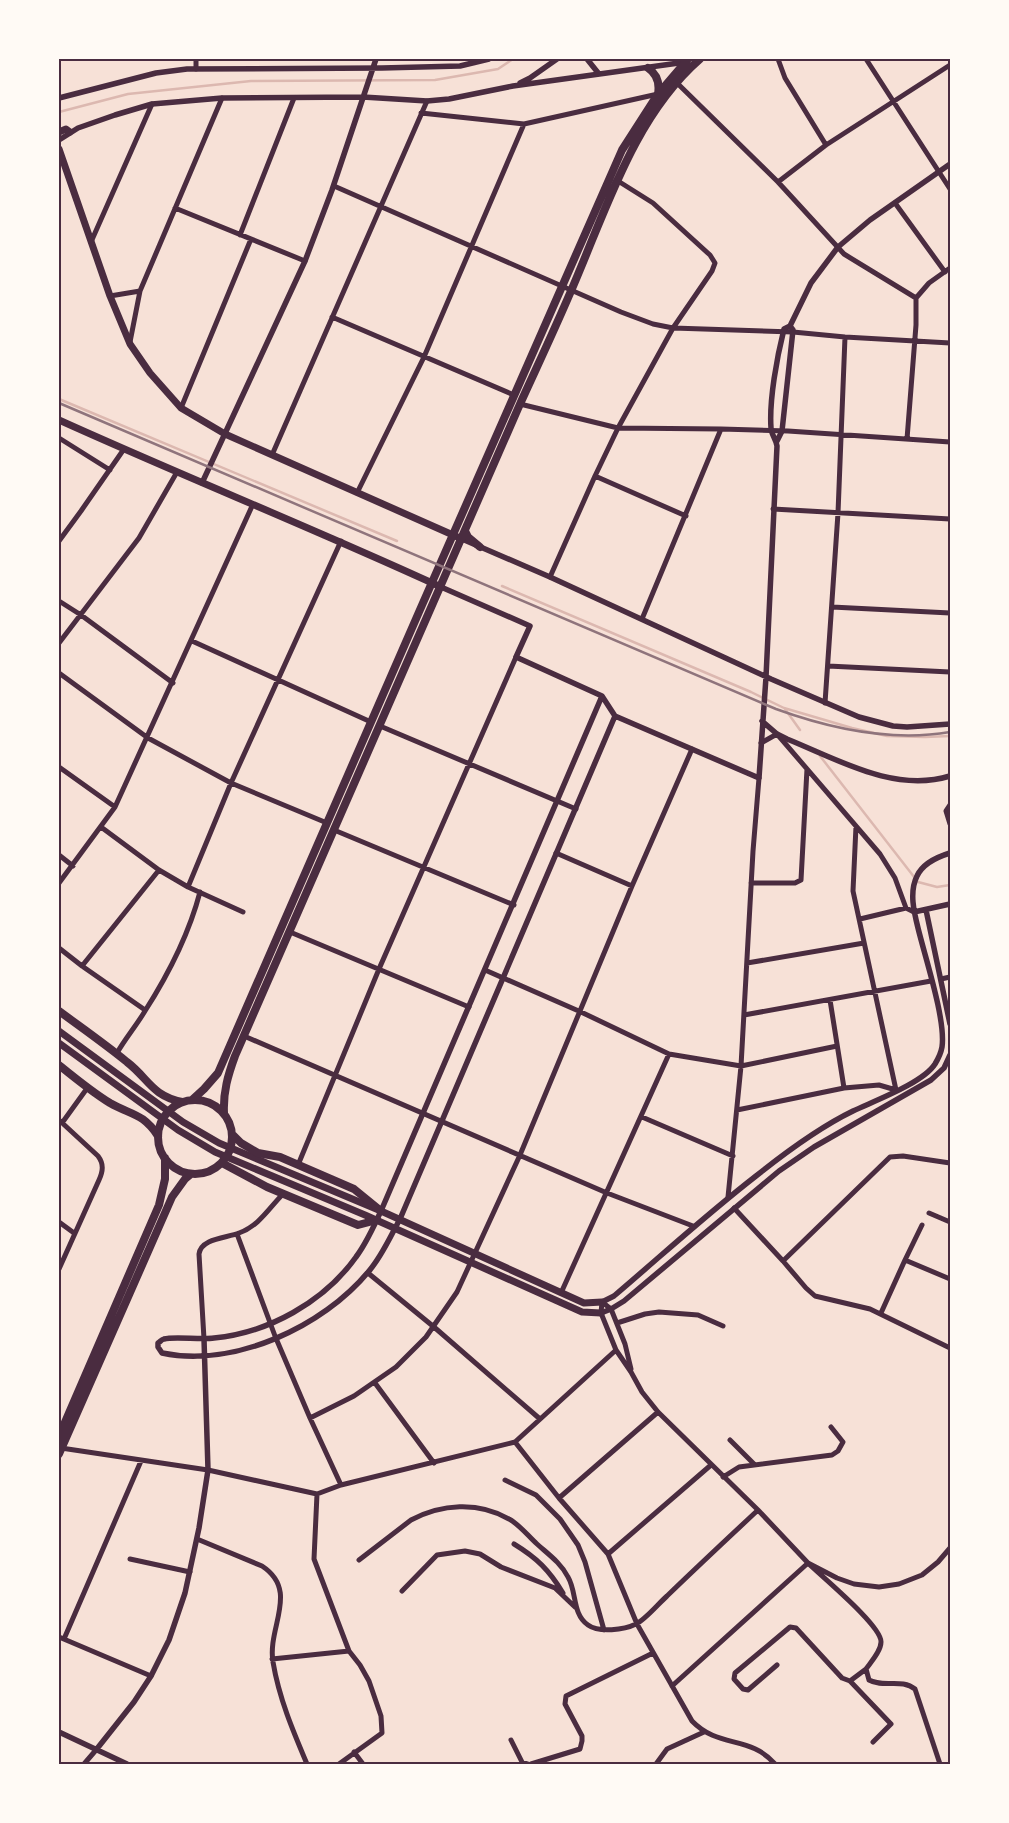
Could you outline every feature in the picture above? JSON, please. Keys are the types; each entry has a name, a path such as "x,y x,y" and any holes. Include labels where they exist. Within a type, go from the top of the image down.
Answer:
{"main road":[{"path":"192,1100 209,1085 218,1073 622,150 658,94 699,60"},
{"path":"224,1113 226,1082 244,1036 520,404 641,133 686,61"},
{"path":"648,68 655,74 658,81 658,94"},
{"path":"59,132 66,129 70,132"},
{"path":"59,149 110,296 130,344 150,373 181,408 225,434 272,456 462,539"},
{"path":"59,420 202,483 341,541 441,587"},
{"path":"465,531 468,537 480,547"},
{"path":"59,1011 117,1053 158,1094 182,1102"},
{"path":"59,1031 183,1122 219,1143 381,1210 584,1303 602,1302"},
{"path":"59,1043 196,1142 215,1152 377,1220 582,1312 601,1313"},
{"path":"59,1065 110,1103 143,1118 151,1125 158,1136"},
{"path":"192,1100 210,1102 224,1113 229,1120 233,1135 232,1145 222,1163 208,1172 192,1174 172,1166 165,1158 158,1136 165,1116 170,1110 182,1102 192,1100"},
{"path":"233,1135 258,1153 280,1157 354,1189 381,1210"},
{"path":"59,1436 159,1205 164,1188 165,1158"},
{"path":"222,1163 282,1194 358,1225 377,1220"},
{"path":"60,1451 172,1197 185,1179 192,1174"}],"street":[{"path":"196,59 196,69"},
{"path":"202,483 305,261 334,186 363,97 372,76 376,59"},
{"path":"460,66 462,59"},
{"path":"59,98 156,73 196,69 460,66 489,59"},
{"path":"513,86 530,78 557,59"},
{"path":"587,59 599,74"},
{"path":"59,140 78,128 152,104 222,98 363,97 427,100 471,96 513,86 707,59"},
{"path":"778,59 790,86 826,145"},
{"path":"866,59 950,189"},
{"path":"778,182 826,145 950,65"},
{"path":"372,76 382,68"},
{"path":"674,80 778,182 844,254 916,298"},
{"path":"368,88 374,98"},
{"path":"421,113 524,124 658,94"},
{"path":"130,344 140,291 222,98"},
{"path":"240,235 294,98"},
{"path":"272,456 427,100"},
{"path":"91,242 152,104"},
{"path":"357,493 424,357 524,124"},
{"path":"776,441 782,431 791,329 811,283 838,247 870,220 950,164"},
{"path":"550,577 618,428 673,328 712,271 714,263 710,255 653,203 618,181"},
{"path":"334,186 628,315 653,324 673,328 783,332 784,330 791,329 845,337 950,343"},
{"path":"895,203 945,272"},
{"path":"175,208 305,261"},
{"path":"181,408 251,239"},
{"path":"907,439 915,340 916,298 929,283 950,268"},
{"path":"110,296 140,291"},
{"path":"332,317 514,395"},
{"path":"728,1198 741,1066 751,883 766,677 776,441 771,431 770,418 777,356 783,332"},
{"path":"826,703 838,513 845,337"},
{"path":"520,404 618,428 782,431 950,442"},
{"path":"642,619 721,429"},
{"path":"59,438 110,470"},
{"path":"59,541 124,449"},
{"path":"59,643 139,538 177,472"},
{"path":"595,476 686,516"},
{"path":"59,883 115,807 253,504"},
{"path":"774,509 950,519"},
{"path":"462,539 550,577 766,677 859,717 893,726 920,727 950,724"},
{"path":"188,887 231,783 341,541"},
{"path":"298,1165 379,969 530,626 441,587"},
{"path":"59,601 173,683"},
{"path":"832,607 950,613"},
{"path":"192,641 371,722"},
{"path":"516,657 602,696 615,716 759,778"},
{"path":"828,666 950,672"},
{"path":"59,674 148,738 231,783 327,823"},
{"path":"602,696 424,1114 377,1220 356,1257 334,1282 307,1303 270,1323 225,1336 204,1339 165,1338 158,1343 162,1353 205,1355 234,1350 276,1338 299,1328 326,1311 348,1293 368,1273 381,1255 400,1219 615,716"},
{"path":"762,721 777,734 889,867 906,908"},
{"path":"380,726 576,809"},
{"path":"761,743 777,734"},
{"path":"777,734 820,753 888,778 917,781 950,776"},
{"path":"310,1418 347,1401 396,1367 434,1327 452,1300 476,1254 520,1155 632,886 692,749"},
{"path":"59,766 115,807"},
{"path":"751,883 797,883 802,878 807,769"},
{"path":"949,806 946,811 950,824"},
{"path":"101,826 159,870 188,887 243,912"},
{"path":"856,826 853,885 896,1090"},
{"path":"334,830 514,905"},
{"path":"556,853 632,886"},
{"path":"602,1302 614,1296 693,1226 807,1138 850,1112 896,1090 931,1070 942,1046 941,1022 914,912 916,880 929,863 950,853"},
{"path":"59,855 73,866"},
{"path":"82,966 159,870"},
{"path":"117,1053 145,1010 178,951 200,892"},
{"path":"860,919 906,908 914,912 950,904"},
{"path":"926,910 950,1024"},
{"path":"290,932 469,1007"},
{"path":"747,963 864,943"},
{"path":"59,948 145,1010"},
{"path":"485,970 669,1054 741,1066 837,1046"},
{"path":"941,979 950,977"},
{"path":"744,1016 931,981"},
{"path":"830,1000 844,1088"},
{"path":"244,1036 606,1193 693,1226"},
{"path":"561,1293 669,1054"},
{"path":"601,1313 624,1301 779,1171 814,1147 921,1087 940,1073 950,1055"},
{"path":"737,1110 844,1088 879,1085 896,1090"},
{"path":"59,1269 102,1174 102,1161 60,1122 88,1087"},
{"path":"642,1117 733,1156"},
{"path":"783,1261 890,1157 903,1156 950,1163"},
{"path":"84,1764 134,1702 151,1676 169,1640 190,1572 208,1470 200,1250 206,1243 237,1234 259,1220 282,1194"},
{"path":"734,1208 815,1296 862,1306 881,1313 950,1348"},
{"path":"929,1213 950,1222"},
{"path":"59,1222 74,1233"},
{"path":"881,1313 922,1225"},
{"path":"237,1234 276,1338 341,1485"},
{"path":"905,1260 950,1279"},
{"path":"368,1273 434,1327 540,1419"},
{"path":"602,1302 611,1309 625,1344 632,1372"},
{"path":"602,1302 601,1313 616,1350 632,1372 642,1392 658,1412 758,1510 808,1563 859,1610 880,1635 882,1642 866,1669 850,1681"},
{"path":"617,1323 645,1314 659,1312 698,1315 723,1326"},
{"path":"60,1451 208,1470 317,1494 341,1485 515,1442 616,1350"},
{"path":"375,1383 434,1463"},
{"path":"559,1498 658,1412"},
{"path":"723,1477 739,1467 832,1455 838,1451 843,1442 831,1428"},
{"path":"730,1440 754,1464"},
{"path":"515,1442 559,1498 608,1554 637,1624 692,1720 704,1732 715,1738 750,1746 767,1756 775,1764"},
{"path":"141,1461 61,1638 151,1676"},
{"path":"608,1554 711,1465"},
{"path":"505,1480 536,1495 560,1519 578,1545 585,1562 604,1630"},
{"path":"317,1494 314,1559 349,1651 369,1681 382,1716 382,1733 339,1764"},
{"path":"359,1560 411,1520 428,1512 439,1508 458,1506 482,1508 513,1522 559,1563 572,1584 576,1607"},
{"path":"514,1544 532,1555 553,1576 588,1625 595,1629 609,1630 637,1624 758,1510"},
{"path":"197,1539 262,1566 270,1571 279,1582 281,1598 272,1644 272,1659 282,1701 307,1764"},
{"path":"808,1563 837,1578 854,1584 879,1587 899,1584 926,1573 950,1548"},
{"path":"402,1591 437,1555 465,1551 480,1554 500,1567 545,1583 565,1595"},
{"path":"130,1559 190,1572"},
{"path":"672,1686 808,1563"},
{"path":"777,1665 748,1690 743,1690 734,1680 735,1673 787,1629 796,1628 842,1678 850,1681 891,1724 873,1742"},
{"path":"272,1659 349,1651"},
{"path":"511,1740 522,1762 529,1764 580,1749 582,1736 565,1704 566,1696 653,1653"},
{"path":"866,1669 866,1676 873,1682 906,1684 916,1689 940,1764"},
{"path":"59,1732 127,1764"},
{"path":"656,1764 667,1749 704,1732"},
{"path":"354,1752 363,1764"}],"waterway":[{"path":"59,112 128,94 251,81 435,80 498,69 513,59"},
{"path":"59,399 397,541"},
{"path":"502,586 751,692 784,708 887,736 950,736"},
{"path":"785,709 800,730"},
{"path":"820,756 918,882 937,887 950,885"}],"railway":[{"path":"59,403 776,709 840,728 862,732 906,735 950,732"}]}
